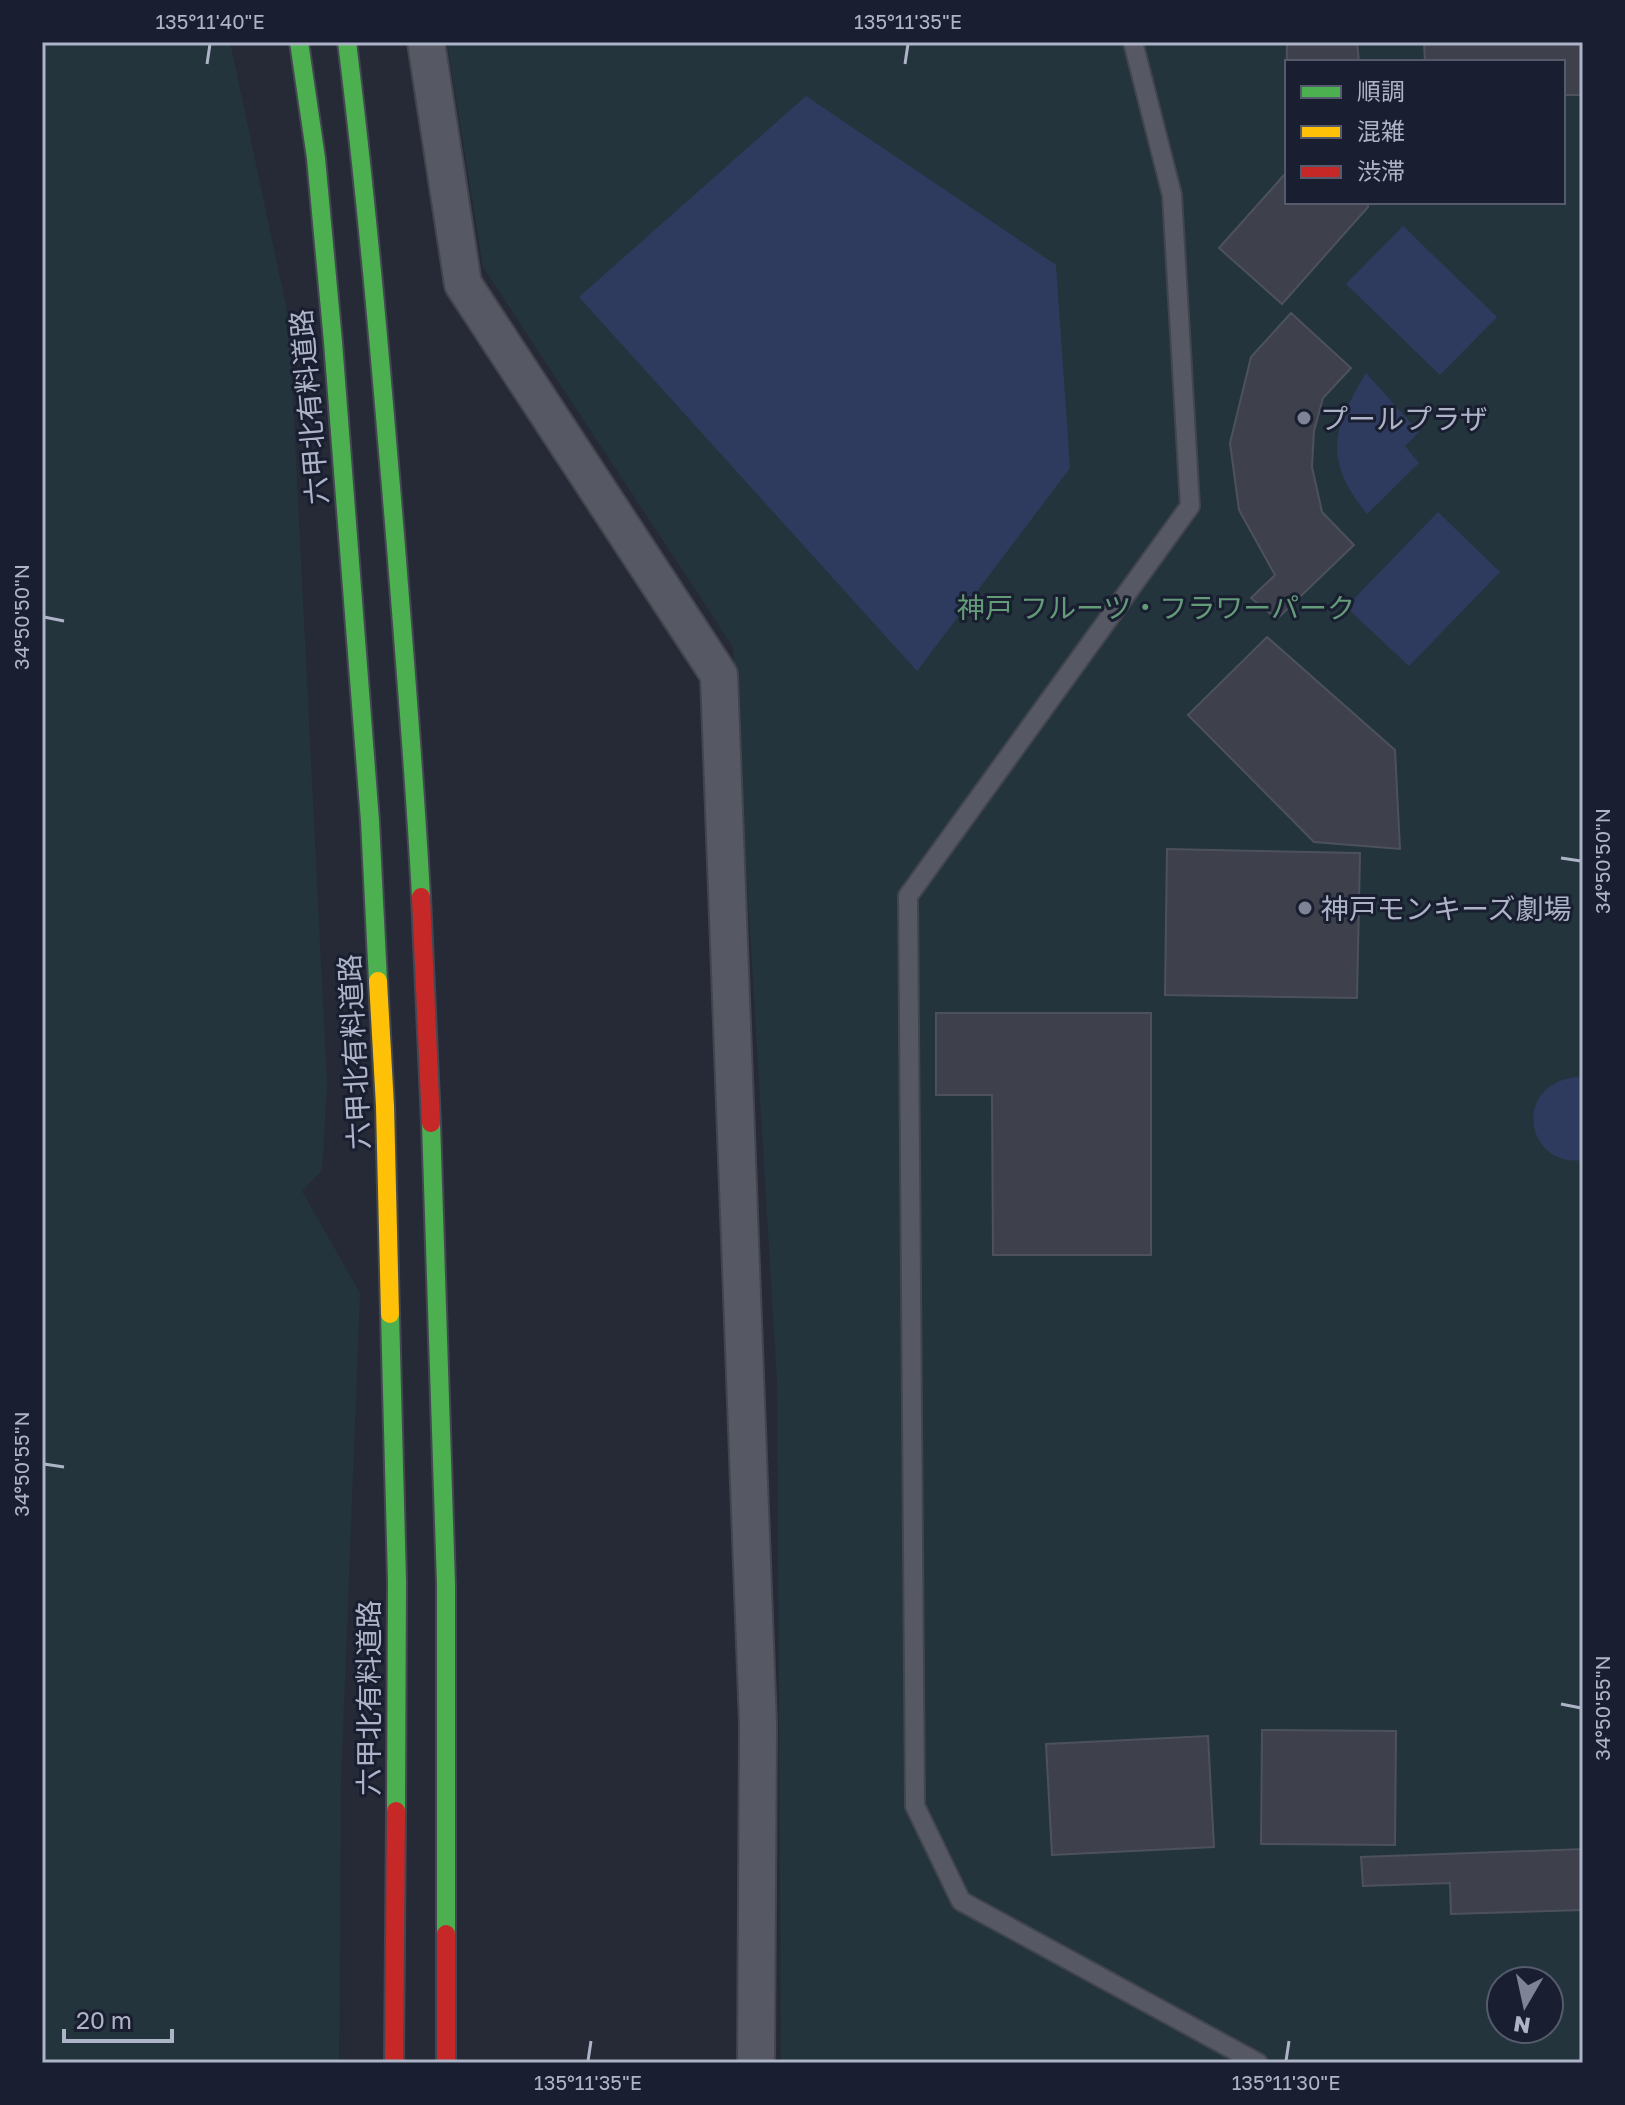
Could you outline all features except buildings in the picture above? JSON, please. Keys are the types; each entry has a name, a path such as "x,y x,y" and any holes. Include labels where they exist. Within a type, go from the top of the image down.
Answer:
{"main road":[{"name":"六甲北有料道路","path":"299,42 316,158 334,358 370,821 385,1106 397,1581 394,2063"},
{"path":"347,42 380,347 418,829 446,1584 446,2063"}],"street":[{"path":"426,42 463,284 719,675 758,1725 756,2063"}],"lane":[{"path":"1133,42 1172,195 1190,506 908,896 915,1806 961,1901 1258,2063"}],"green space":[{"path":"42,42 230,42 289,320 327,1085 322,1170 302,1191 360,1293 341,1781 339,2063 42,2063"},
{"name":"神戸 フルーツ・フラワーパーク","path":"447,42 1583,42 1583,2063 781,2063 777,1381 733,647 483,267"}],"water":[{"path":"806,96 1056,265 1070,468 917,671 579,297"},
{"path":"1403,226 1497,317 1440,375 1346,284"},
{"path":"1366,373 1419,432 1405,446 1419,463 1367,514 1344,477 1337,444 1346,411"},
{"path":"1438,512 1500,572 1409,666 1346,607"},
{"path":"1583,1078 1583,1160 1564,1159 1549,1152 1539,1139 1534,1124 1535,1109 1542,1094 1555,1083"}],"traffic: fast":[{"path":"299,42 316,158 333,342 370,821 378,981"},
{"path":"347,42 385,420 421,897"},
{"path":"431,1123 446,1584 446,1934"},
{"path":"390,1314 397,1581 396,1811"}],"traffic: slow":[{"path":"378,981 385,1106 390,1314"}],"traffic: jam":[{"path":"421,897 431,1123"},
{"path":"394,2063 396,1811"},
{"path":"446,1934 446,2063"}],"place":[{"name":"プールプラザ","path":"1304,418"},
{"name":"神戸モンキーズ劇場","path":"1305,908"}]}
